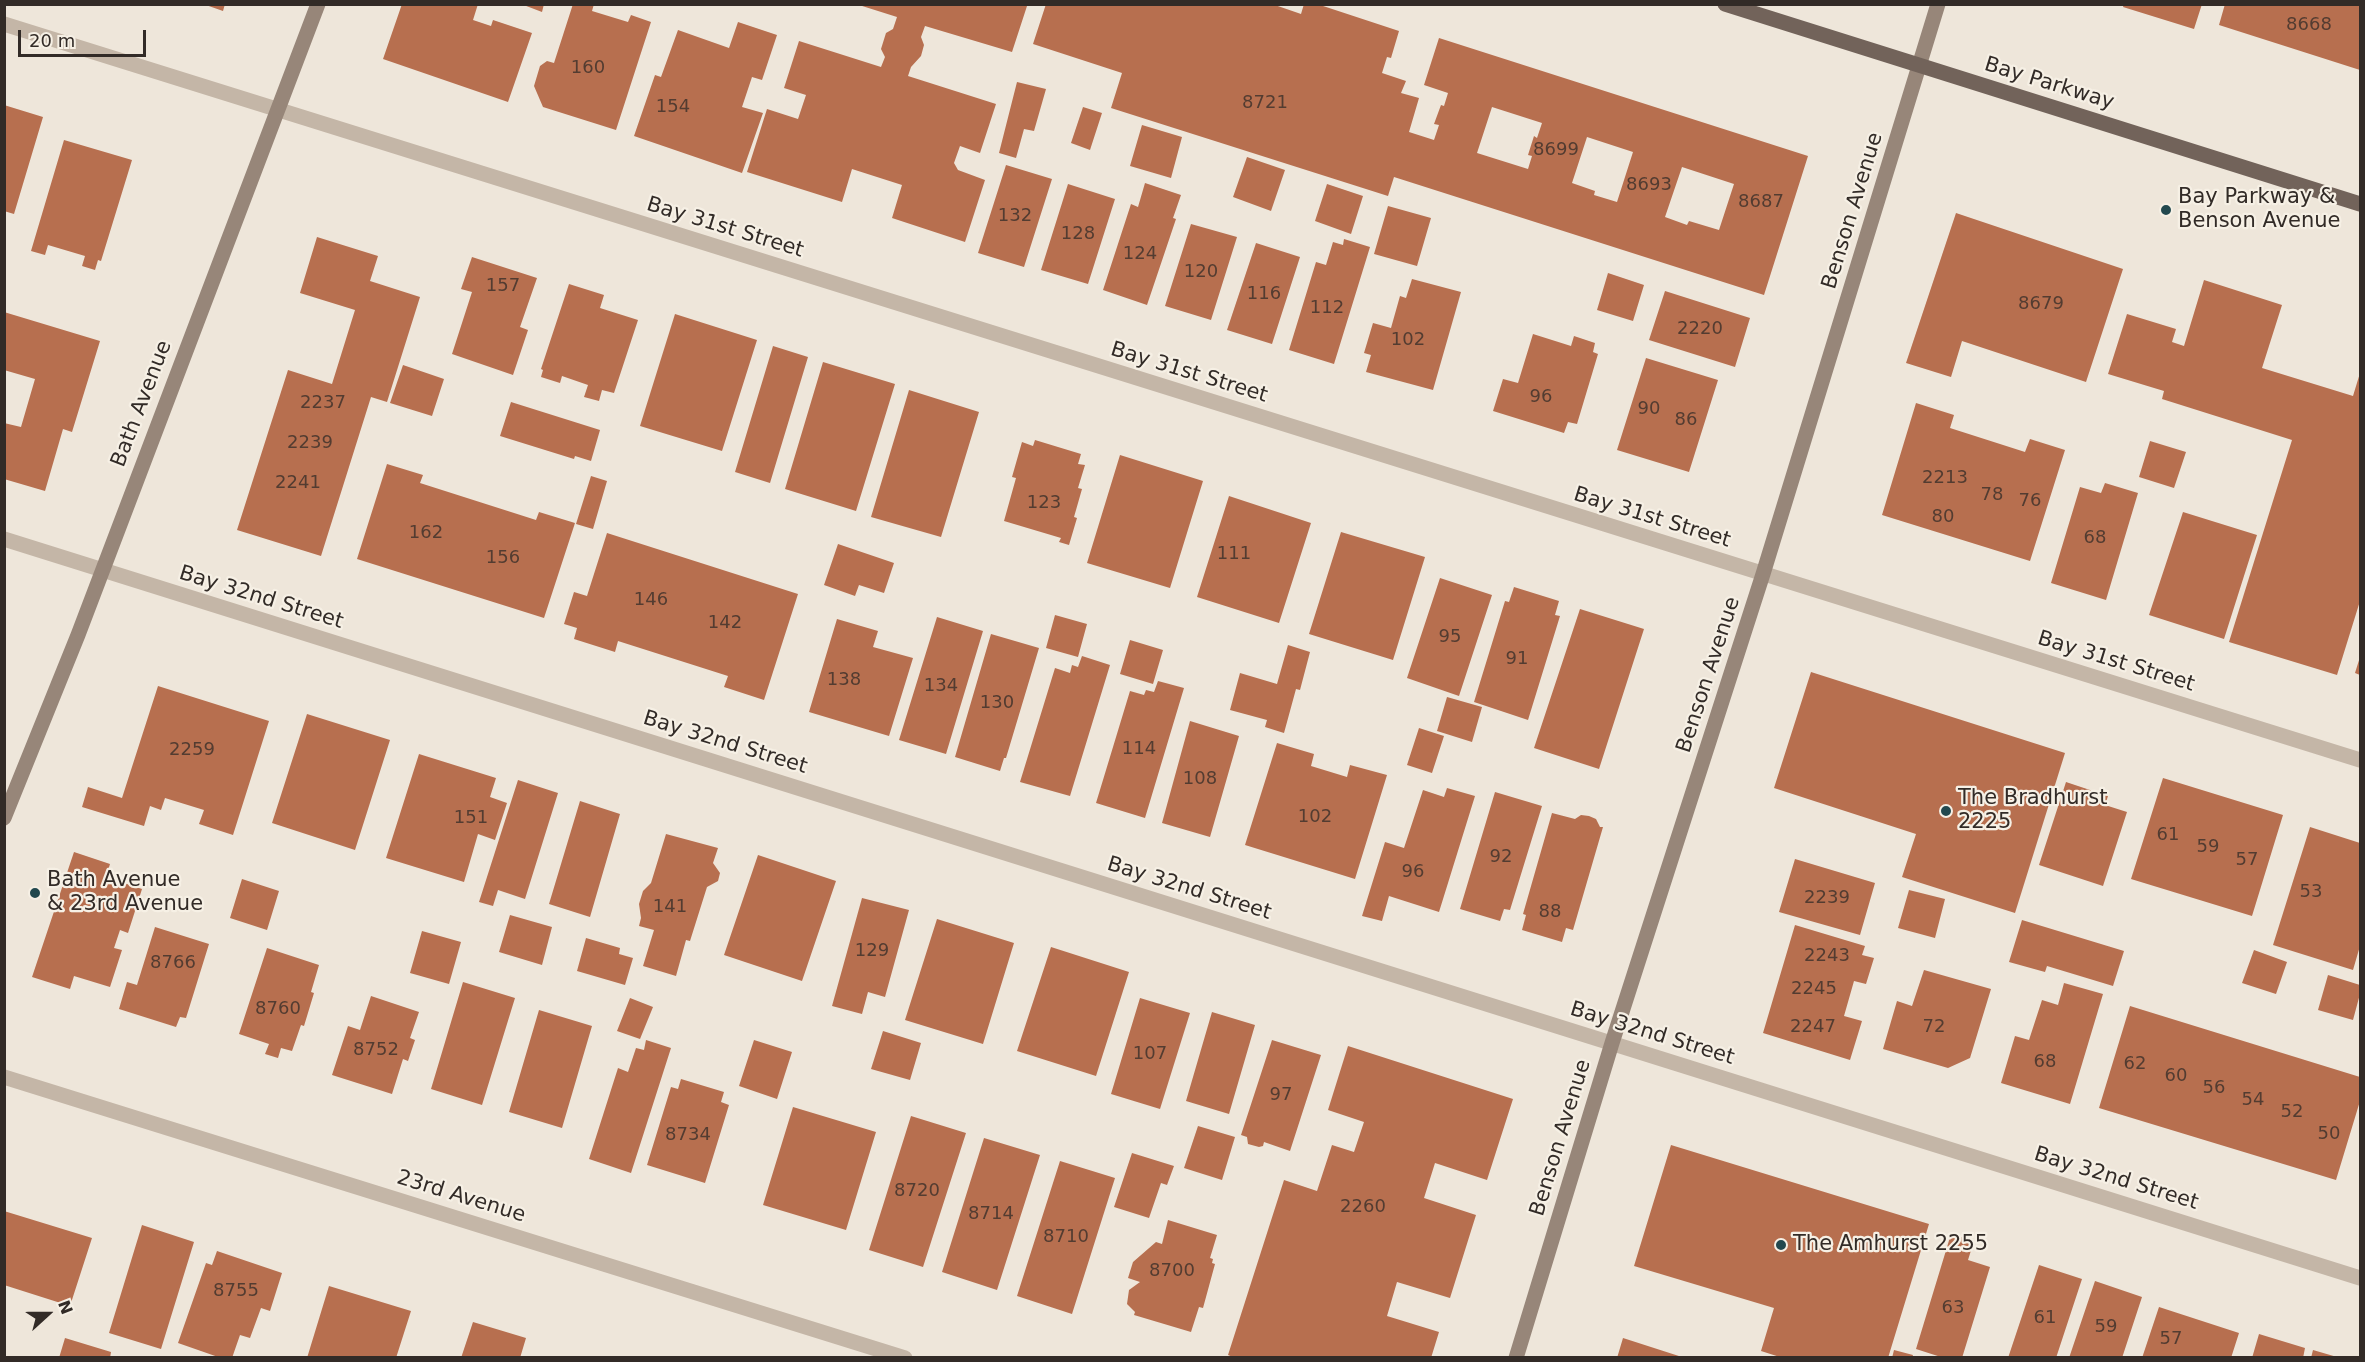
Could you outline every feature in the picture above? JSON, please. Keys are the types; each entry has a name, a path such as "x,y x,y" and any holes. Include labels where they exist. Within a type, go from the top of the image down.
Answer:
{"main road":[{"name":"Bay Parkway","path":"1725,4 2361,204"}],"street":[{"name":"Bath Avenue","path":"4,818 102,570 318,4"},
{"name":"Benson Avenue","path":"1516,1358 1612,1043 1764,574 1938,4"},
{"name":"Bay 31st Street","path":"4,24 2361,760"},
{"name":"Bay 32nd Street","path":"4,539 2361,1278"},
{"name":"23rd Avenue","path":"4,1077 905,1358"}],"building":[{"path":"203,4 225,4 223,11"},
{"path":"402,4 478,4 473,20 491,26 493,20 532,33 508,102 383,59"},
{"path":"521,4 544,4 542,12"},
{"path":"573,4 594,4 592,11 628,22 631,15 651,22 616,130 543,107 534,86 540,66 547,61 554,63"},
{"path":"1046,4 1272,4 1301,14 1304,4 1317,4 1399,31 1391,58 1387,57 1382,73 1406,81 1401,93 1419,98 1409,132 1434,140 1439,125 1434,124 1448,93 1424,85 1439,38 1808,156 1764,295 1394,177 1388,196 1111,108 1122,73 1033,44","holes":["1492,107 1542,123 1537,138 1534,136 1528,155 1532,156 1528,169 1477,153","1587,137 1633,152 1617,202 1594,195 1595,191 1572,183","1682,167 1734,184 1719,230 1689,221 1687,225 1665,217"]},
{"path":"2124,4 2202,4 2194,29 2123,7"},
{"path":"2225,4 2360,4 2360,70 2219,25"},
{"path":"859,5 1027,6 1012,52 925,26 921,37 924,45 921,56 911,67 908,76 996,104 980,153 960,146 954,163 958,170 985,180 965,242 892,218 902,185 852,169 842,202 747,172 767,109 798,119 806,95 784,88 799,41 881,67 885,57 881,49 886,33 893,29 897,17"},
{"path":"738,22 777,35 762,80 752,77 742,107 763,113 742,173 634,136 655,75 661,77 678,30 729,48"},
{"path":"1017,82 1046,89 1034,131 1024,129 1016,158 999,153"},
{"path":"4,105 43,117 14,214 4,211"},
{"path":"1083,107 1102,113 1090,150 1071,143"},
{"path":"1142,125 1182,137 1171,178 1130,166"},
{"path":"64,140 132,160 101,261 98,260 95,270 82,266 85,256 48,245 45,255 31,251"},
{"path":"1247,157 1285,170 1271,211 1233,197"},
{"path":"1006,165 1052,179 1024,267 978,253"},
{"path":"1145,183 1181,195 1173,218 1176,219 1147,305 1103,290 1131,204 1138,207"},
{"path":"1068,184 1115,199 1088,284 1041,270"},
{"path":"1327,184 1363,196 1351,234 1315,221"},
{"path":"1388,206 1431,218 1417,266 1374,254"},
{"path":"1956,213 2123,269 2086,382 1962,341 1951,377 1906,363"},
{"path":"1191,224 1237,237 1211,320 1165,306"},
{"path":"317,237 378,256 370,281 420,297 387,402 371,397 321,556 237,530 288,370 332,384 355,310 300,293"},
{"path":"1344,239 1370,247 1334,364 1289,350 1316,262 1326,265 1333,242 1343,245"},
{"path":"1256,243 1300,257 1272,344 1227,330"},
{"path":"472,257 537,278 520,327 528,330 513,375 452,354 472,292 461,289"},
{"path":"1608,273 1644,285 1633,321 1597,310"},
{"path":"1412,279 1461,292 1433,390 1366,372 1371,355 1364,353 1373,323 1391,328 1400,296 1406,298"},
{"path":"2204,280 2282,305 2262,368 2353,396 2360,373 2360,601 2337,675 2229,642 2292,440 2162,399 2164,391 2108,374 2127,314 2176,329 2172,342 2184,346"},
{"path":"569,284 604,295 600,308 638,320 614,393 602,390 599,401 584,397 588,385 562,376 560,383 541,377 543,370 541,369"},
{"path":"1665,291 1750,318 1735,367 1649,340"},
{"path":"4,312 100,341 72,432 63,429 45,491 4,479 4,423 21,427 35,379 4,370"},
{"path":"675,314 757,340 722,451 640,426"},
{"path":"1533,334 1571,346 1574,336 1595,343 1593,352 1598,354 1577,424 1568,422 1564,433 1493,411 1503,379 1518,383"},
{"path":"773,346 808,357 770,483 735,472"},
{"path":"1646,358 1718,380 1689,472 1617,450"},
{"path":"823,362 895,384 856,511 785,489"},
{"path":"403,365 444,379 432,416 390,403"},
{"path":"909,390 979,412 941,537 871,517"},
{"path":"511,402 600,430 591,461 575,456 574,459 500,436"},
{"path":"1916,403 1954,415 1950,428 2025,452 2030,439 2065,450 2030,561 1882,515"},
{"path":"1035,440 1081,454 1078,464 1085,465 1078,488 1082,489 1074,517 1077,518 1069,545 1059,542 1061,538 1004,521 1016,478 1012,477 1022,442 1033,446"},
{"path":"2150,441 2186,452 2174,488 2139,477"},
{"path":"1120,455 1203,481 1170,588 1087,563"},
{"path":"387,464 423,475 420,483 536,520 539,512 575,523 544,618 357,559"},
{"path":"591,476 607,481 593,529 576,524"},
{"path":"2105,483 2138,493 2106,600 2051,583 2080,487 2101,493"},
{"path":"1229,496 1311,523 1279,623 1197,597"},
{"path":"2183,512 2257,535 2224,639 2149,615"},
{"path":"1341,532 1425,557 1393,660 1309,634"},
{"path":"607,533 798,594 764,700 724,687 728,676 618,641 615,652 574,639 577,628 564,624 574,592 587,596"},
{"path":"838,544 894,563 884,593 859,585 855,596 824,585"},
{"path":"1440,578 1492,595 1459,696 1407,678"},
{"path":"1514,587 1559,601 1555,615 1560,616 1528,720 1474,702 1505,601 1509,602"},
{"path":"1580,609 1644,629 1599,769 1534,748"},
{"path":"1055,615 1087,624 1078,657 1046,648"},
{"path":"937,617 983,631 946,754 899,740"},
{"path":"837,619 878,631 873,647 913,658 889,736 809,712"},
{"path":"991,634 1039,648 1000,771 955,757"},
{"path":"1130,640 1163,650 1153,684 1120,674"},
{"path":"1288,645 1310,652 1300,690 1296,689 1284,733 1265,727 1267,720 1230,710 1240,673 1277,684"},
{"path":"1082,656 1110,665 1070,796 1020,782 1055,668 1070,673 1072,665 1078,667"},
{"path":"2360,657 2360,675 2355,673"},
{"name":"The Bradhurst 2225","path":"1811,672 2065,753 2015,913 1902,877 1916,834 1774,788"},
{"path":"1158,681 1184,688 1145,818 1096,803 1130,691 1144,695 1146,690 1154,692"},
{"path":"158,686 269,721 233,835 199,824 204,810 165,798 161,810 150,806 144,826 82,807 88,787 122,798"},
{"path":"1447,697 1482,707 1472,742 1437,731"},
{"path":"307,714 390,740 355,850 272,823"},
{"path":"1190,721 1239,736 1210,837 1162,823"},
{"path":"1419,728 1444,736 1432,773 1407,765"},
{"path":"1277,743 1314,754 1311,766 1347,777 1350,765 1387,775 1355,879 1245,845"},
{"path":"419,754 496,778 490,797 507,803 495,840 478,834 464,882 386,858"},
{"path":"2163,778 2283,815 2252,916 2131,879"},
{"path":"518,780 558,793 525,899 498,890 493,906 479,902"},
{"path":"2066,782 2108,796 2105,805 2127,812 2103,886 2039,865"},
{"path":"1447,788 1475,796 1439,912 1389,896 1382,921 1362,916 1385,842 1404,848 1423,790 1444,797"},
{"path":"1495,792 1542,806 1510,910 1504,909 1500,921 1460,909"},
{"path":"580,801 620,814 590,917 549,904"},
{"path":"1552,813 1575,819 1581,815 1589,816 1596,819 1600,827 1603,827 1573,930 1566,928 1562,942 1522,930 1526,915 1523,914"},
{"path":"2310,827 2360,843 2360,946 2353,970 2273,945"},
{"path":"666,834 718,848 713,863 720,873 718,881 707,887 690,941 686,940 676,976 643,966 654,930 639,926 641,918 639,904 643,891 651,883"},
{"path":"74,852 110,864 106,877 142,889 128,933 120,930 114,948 122,950 110,987 74,976 70,989 32,977"},
{"path":"758,855 836,881 802,981 724,955"},
{"path":"1795,859 1875,883 1860,935 1779,912"},
{"path":"242,879 279,891 267,930 230,918"},
{"path":"1909,890 1945,899 1935,938 1898,928"},
{"path":"862,898 909,910 885,997 868,992 862,1014 832,1006"},
{"path":"510,915 552,927 542,965 499,952"},
{"path":"937,919 1014,943 983,1044 905,1020"},
{"path":"2022,920 2124,951 2113,986 2047,966 2045,972 2009,962"},
{"path":"1795,925 1865,946 1862,955 1874,958 1866,984 1854,981 1844,1016 1862,1021 1850,1060 1763,1033"},
{"path":"155,927 209,944 186,1018 180,1017 176,1027 119,1009 127,982 137,985"},
{"path":"422,931 461,942 449,984 410,973"},
{"path":"586,938 620,948 619,954 633,958 625,985 577,971"},
{"path":"1051,947 1129,972 1096,1076 1017,1051"},
{"path":"267,948 319,965 311,992 314,993 304,1026 301,1025 292,1051 281,1048 278,1058 265,1054 269,1044 239,1034"},
{"path":"2254,950 2287,962 2276,994 2242,983"},
{"path":"1924,970 1991,989 1970,1058 1948,1068 1883,1049 1897,1001 1912,1006"},
{"path":"2328,975 2360,985 2353,1020 2318,1010"},
{"path":"463,982 515,998 482,1105 431,1089"},
{"path":"2064,983 2103,994 2070,1104 2001,1083 2015,1036 2029,1040 2042,1000 2058,1005"},
{"path":"371,996 419,1012 410,1038 415,1040 408,1061 403,1059 392,1094 332,1075 348,1026 360,1030"},
{"path":"630,998 653,1007 640,1039 617,1031"},
{"path":"1140,998 1190,1013 1160,1109 1111,1094"},
{"path":"2130,1006 2360,1077 2360,1101 2336,1180 2099,1108"},
{"path":"539,1010 592,1026 562,1128 509,1112"},
{"path":"1212,1012 1255,1025 1229,1114 1186,1101"},
{"path":"883,1031 921,1043 910,1080 871,1069"},
{"path":"646,1040 671,1048 631,1173 589,1159 618,1068 628,1072 636,1048 644,1050"},
{"path":"754,1040 792,1052 777,1099 739,1086"},
{"path":"1272,1040 1321,1055 1290,1151 1264,1142 1263,1146 1259,1147 1248,1144 1247,1137 1241,1135"},
{"path":"1348,1046 1513,1099 1487,1180 1435,1163 1424,1198 1476,1215 1450,1298 1397,1282 1387,1316 1439,1332 1431,1358 1235,1358 1228,1355 1284,1180 1317,1191 1332,1145 1354,1152 1364,1122 1328,1110"},
{"path":"681,1079 724,1092 721,1102 729,1105 705,1183 647,1165 671,1087 678,1089"},
{"path":"793,1107 876,1132 846,1230 763,1205"},
{"path":"911,1116 966,1133 923,1267 869,1250"},
{"path":"1198,1126 1235,1137 1222,1180 1184,1168"},
{"path":"984,1138 1040,1155 997,1290 942,1272"},
{"name":"The Amhurst 2255","path":"1671,1145 1929,1224 1888,1358 1783,1358 1761,1351 1774,1308 1634,1266"},
{"path":"1132,1153 1174,1166 1167,1185 1161,1183 1149,1218 1114,1207"},
{"path":"1060,1161 1115,1178 1072,1314 1017,1296"},
{"path":"4,1211 92,1238 70,1306 4,1285"},
{"path":"1168,1220 1217,1235 1210,1258 1215,1264 1203,1308 1199,1307 1191,1332 1134,1315 1135,1312 1127,1304 1129,1290 1140,1282 1128,1278 1133,1262 1156,1242 1162,1244"},
{"path":"142,1225 194,1242 161,1349 109,1333"},
{"path":"1951,1234 1974,1241 1968,1260 1990,1267 1962,1358 1944,1358 1916,1349"},
{"path":"217,1251 282,1273 270,1311 261,1308 250,1338 240,1335 232,1358 221,1358 178,1343 206,1263 212,1265"},
{"path":"2039,1265 2082,1279 2056,1358 2008,1358"},
{"path":"2095,1281 2142,1297 2122,1358 2069,1358"},
{"path":"329,1286 411,1311 396,1358 307,1358"},
{"path":"2159,1307 2239,1333 2231,1358 2142,1358"},
{"path":"473,1322 526,1338 520,1358 461,1358"},
{"path":"2259,1334 2305,1348 2303,1358 2252,1358"},
{"path":"65,1338 111,1352 110,1358 59,1358"},
{"path":"1623,1338 1682,1357 1682,1358 1617,1358"},
{"path":"1894,1350 1913,1355 1912,1358 1892,1358"},
{"path":"2313,1350 2337,1357 2337,1358 2311,1358"}],"place":[{"name":"Bay Parkway & Benson Avenue","path":"2166,210"},
{"name":"The Bradhurst 2225","path":"1946,811"},
{"name":"Bath Avenue & 23rd Avenue","path":"35,893"},
{"name":"The Amhurst 2255","path":"1781,1245"}]}
